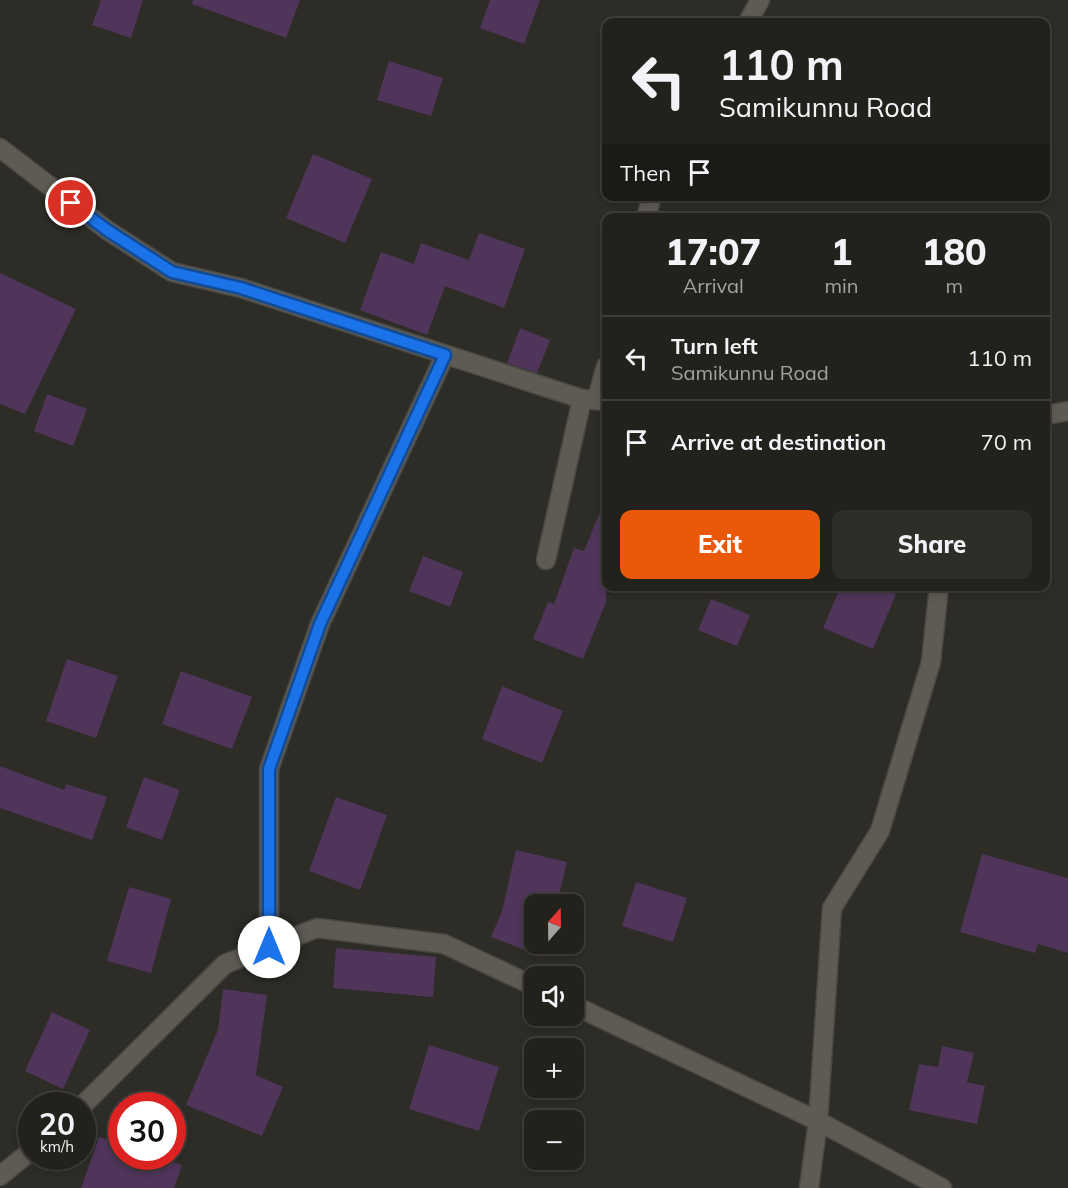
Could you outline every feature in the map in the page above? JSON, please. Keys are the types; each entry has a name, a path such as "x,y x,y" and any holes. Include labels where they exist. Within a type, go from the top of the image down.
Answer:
{"street":[{"path":"750,18 760,0"},
{"path":"0,148 107,230 172,272 241,288 445,355 595,400"},
{"path":"269,947 269,769 320,624 445,355"},
{"path":"546,560 602,378"},
{"path":"1050,414 1068,411"},
{"path":"809,1188 818,1121 832,908 880,831 931,662 938,591"},
{"path":"96,1092 225,964 317,928 444,944 524,981"},
{"path":"584,1010 818,1121 942,1188"},
{"path":"0,1176 18,1161"}],"building":[{"path":"101,0 143,0 131,38 92,25"},
{"path":"193,0 300,0 286,38 192,4"},
{"path":"490,0 540,0 524,44 480,28"},
{"path":"389,61 443,78 431,116 377,100"},
{"path":"313,154 372,179 345,243 286,218"},
{"path":"479,233 525,249 504,308 445,286 427,335 360,310 381,252 414,264 421,243 469,260"},
{"path":"0,273 76,309 25,414 0,404"},
{"path":"520,328 550,340 537,373 507,363"},
{"path":"47,394 87,409 73,446 34,431"},
{"path":"602,507 602,591 606,591 606,602 583,659 533,639 548,602 554,604 574,548 584,551"},
{"path":"423,556 463,572 450,607 409,591"},
{"path":"839,591 890,591 896,594 873,649 823,628"},
{"path":"711,599 750,615 737,646 698,630"},
{"path":"67,659 118,676 96,738 46,721"},
{"path":"181,671 252,697 232,749 162,724"},
{"path":"502,686 563,711 542,763 482,739"},
{"path":"0,766 64,790 66,784 107,797 92,840 0,808"},
{"path":"144,777 180,790 162,840 126,827"},
{"path":"336,797 387,815 360,890 309,871"},
{"path":"516,850 567,862 559,894 524,894 524,949 491,937 502,911"},
{"path":"982,854 1068,878 1068,953 1038,944 1035,953 960,932"},
{"path":"636,882 687,898 673,942 622,926"},
{"path":"129,887 171,899 151,973 107,961"},
{"path":"336,948 436,957 433,997 333,988"},
{"path":"223,989 267,995 256,1075 283,1087 262,1136 186,1105 218,1030"},
{"path":"52,1012 90,1030 63,1089 25,1071"},
{"path":"429,1045 499,1067 479,1131 409,1109"},
{"path":"942,1046 974,1053 967,1082 985,1086 977,1124 909,1110 919,1064 938,1067"},
{"path":"99,1137 108,1140 108,1170 180,1170 174,1188 81,1188 87,1170 96,1170 96,1146"}],"route":[{"path":"71,203 107,230 172,272 241,288 445,355 320,624 269,769 269,947"}]}
